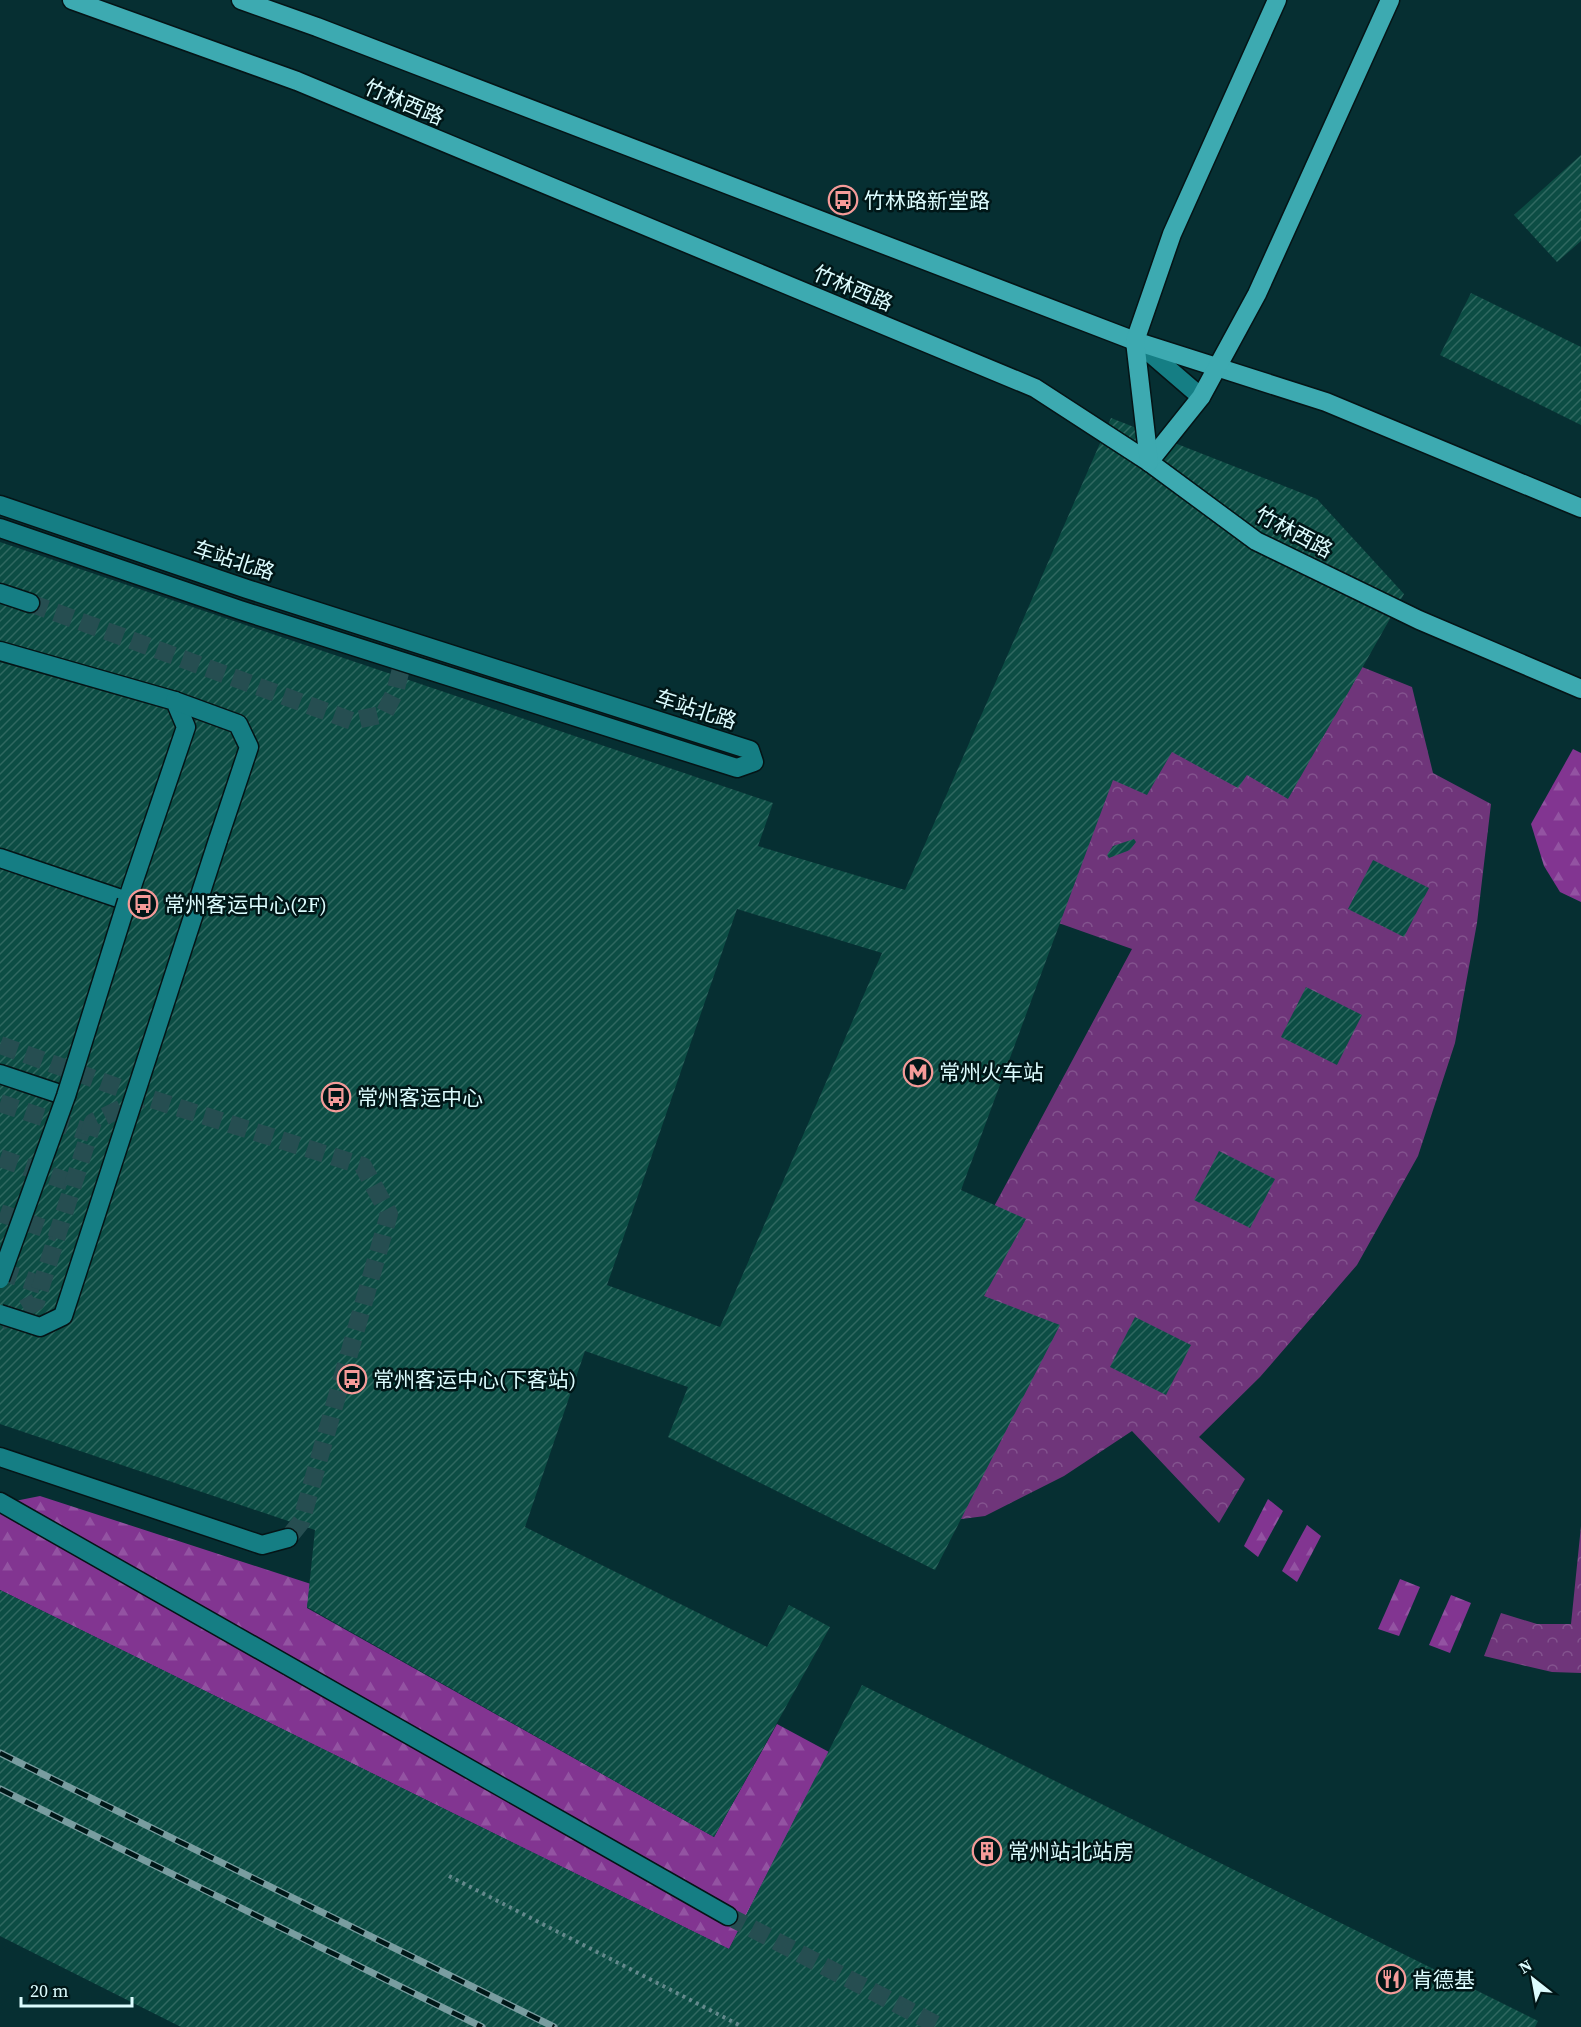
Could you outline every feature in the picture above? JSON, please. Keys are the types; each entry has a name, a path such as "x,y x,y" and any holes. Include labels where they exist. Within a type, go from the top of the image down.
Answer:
{"main road":[{"name":"竹林西路","path":"72,0 297,81 1035,388 1149,462 1256,541 1419,620 1581,689"},
{"name":"竹林西路","path":"241,0 317,27 1136,341 1326,402 1581,508"},
{"path":"1149,462 1136,341 1172,234 1277,0"},
{"path":"1149,462 1201,397 1257,294 1390,0"}],"street":[{"path":"1136,341 1201,397"},
{"name":"车站北路","path":"0,505 409,641 750,750 754,762 737,768 240,610 0,528"},
{"path":"0,594 30,603"},
{"path":"403,661 409,641"},
{"path":"0,651 175,700 237,724 249,747 63,1316 40,1327 0,1314"},
{"path":"0,1279 66,1096 127,901 186,727 175,700"},
{"path":"0,858 127,901"},
{"path":"0,1074 66,1096"},
{"path":"0,1457 262,1545 288,1538"},
{"path":"0,1502 728,1917"}],"path":[{"path":"449,1876 741,2026"}],"green space":[{"path":"1170,590 1412,687 1433,773 1491,804 1477,923 1455,1043 1418,1156 1357,1265 1260,1377 1199,1437 1245,1479 1219,1523 1132,1431 1064,1476 985,1516 900,1527 976,1240 1132,949 1019,909"},
{"path":"1573,749 1581,753 1581,902 1560,892 1544,866 1531,824"},
{"path":"40,1496 311,1584 307,1608 714,1837 777,1724 829,1752 729,1949 0,1590 0,1504"},
{"path":"1268,1499 1283,1511 1258,1557 1244,1546"},
{"path":"1307,1525 1321,1536 1297,1582 1282,1571"},
{"path":"1581,1526 1581,1673 1552,1672 1484,1656 1501,1613 1537,1624 1571,1624"},
{"path":"1400,1579 1420,1587 1399,1636 1378,1629"},
{"path":"1451,1595 1471,1603 1450,1653 1429,1645"}],"building":[{"path":"1581,155 1581,241 1557,262 1514,215"},
{"path":"1471,293 1581,347 1581,425 1440,355"},
{"path":"1111,418 1317,499 1404,594 1288,799 1247,775 1238,788 1172,752 1147,795 1113,780 961,1190 1026,1219 984,1296 1060,1325 935,1570 668,1437 688,1387 585,1351 525,1527 767,1647 789,1605 830,1627 714,1837 307,1607 315,1530 0,1424 0,542 773,803 758,846 905,890","holes":["737,909 882,953 720,1327 607,1285"]},
{"path":"1134,839 1136,842 1130,850 1109,858 1107,855 1113,846"},
{"path":"1373,860 1429,888 1404,937 1348,909"},
{"path":"1306,987 1362,1015 1337,1065 1281,1037"},
{"path":"1219,1151 1275,1179 1250,1228 1194,1200"},
{"path":"1135,1317 1191,1345 1166,1395 1110,1367"},
{"path":"0,1590 729,1949 862,1685 1538,2021 1535,2027 181,2027 0,1936"}],"tunnel":[{"path":"30,603 352,721 384,714 395,692 403,661"},
{"path":"0,1045 145,1097 363,1166 389,1214 301,1522 288,1538"},
{"path":"0,1322 36,1302 93,1122 141,1099"},
{"path":"0,1103 90,1133"},
{"path":"0,1158 75,1184"},
{"path":"0,1213 58,1233"},
{"path":"0,1271 41,1285"},
{"path":"728,1916 941,2027"}],"railway":[{"path":"0,1753 554,2027"},
{"path":"0,1789 482,2027"}],"place":[{"name":"竹林路新堂路","path":"843,200"},
{"name":"常州客运中心(2F)","path":"143,904"},
{"name":"常州火车站","path":"918,1072"},
{"name":"常州客运中心","path":"336,1097"},
{"name":"常州客运中心(下客站)","path":"352,1379"},
{"name":"常州站北站房","path":"987,1851"},
{"name":"肯德基","path":"1391,1979"}]}
